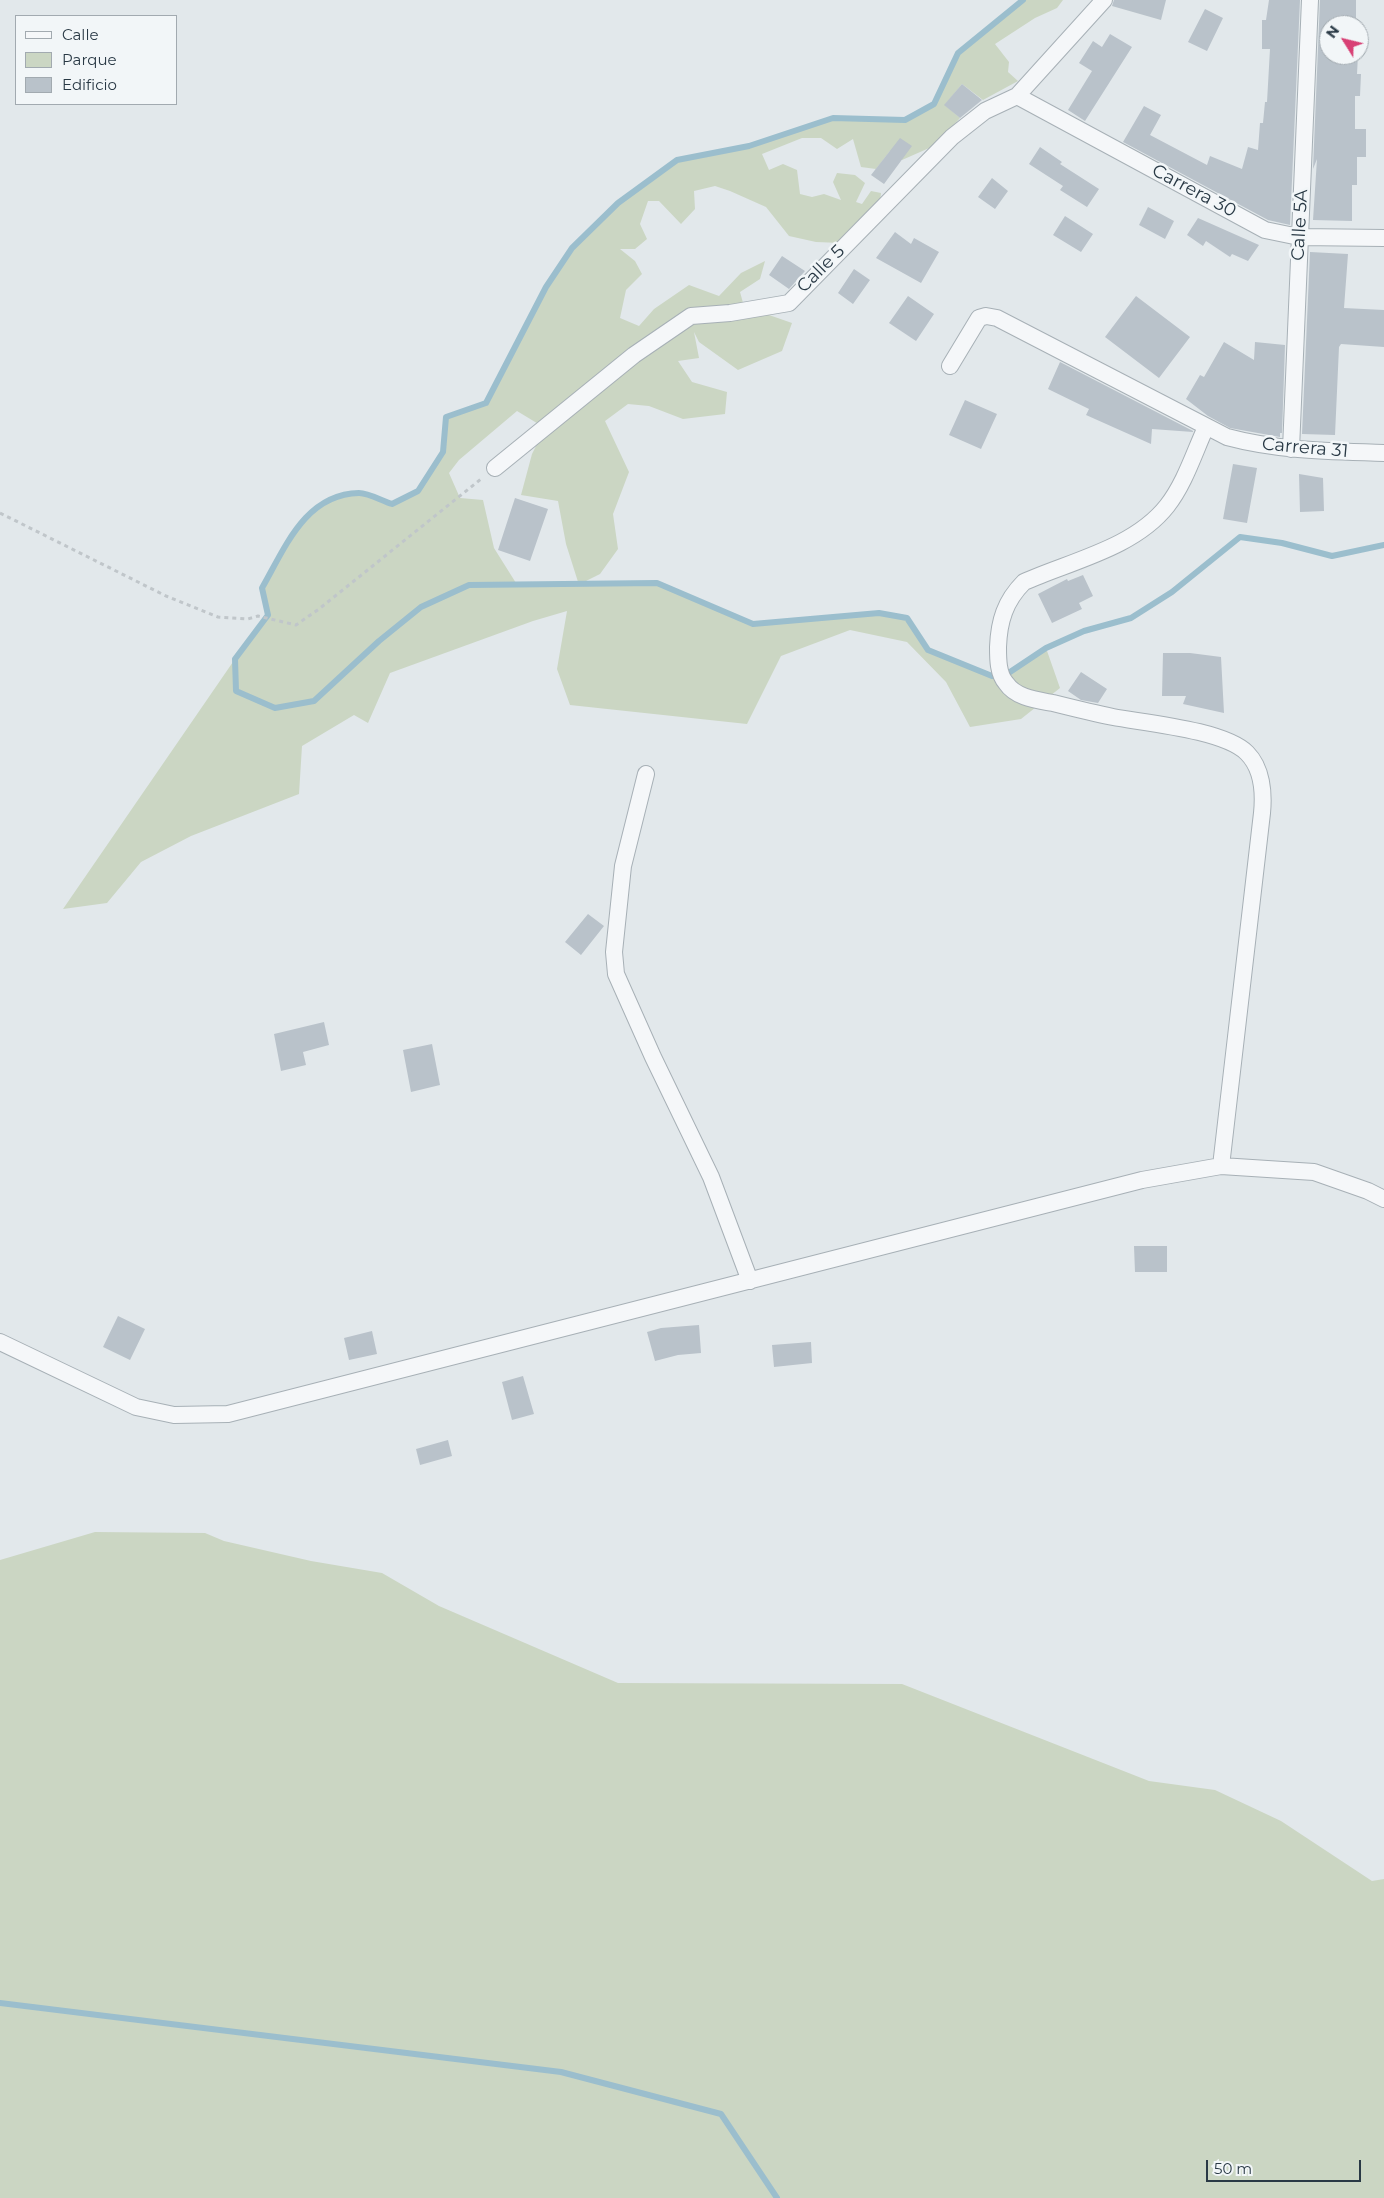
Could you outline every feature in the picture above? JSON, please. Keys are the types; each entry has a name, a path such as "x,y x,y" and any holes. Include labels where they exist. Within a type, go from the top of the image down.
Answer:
{"street":[{"name":"Calle 5","path":"495,468 634,356 690,316 730,313 789,303 952,136 985,111 1017,96 1104,0"},
{"name":"Calle 5A","path":"1290,449 1310,0"},
{"name":"Carrera 30","path":"1017,96 1265,230 1299,237 1384,238"},
{"name":"Carrera 31","path":"950,366 979,318 986,316 997,318 1227,437 1290,449 1384,453"},
{"path":"1206,427 1186,473 1168,504 1157,518 1137,534 1024,582 1013,594 1000,621 998,649 999,670 1005,683 1022,696 1113,717 1194,731 1235,744 1247,752 1254,762 1264,792 1263,806 1220,1166"},
{"path":"646,774 623,866 614,952 616,974 653,1057 711,1177 750,1281"},
{"path":"0,1342 136,1407 174,1416 228,1414 1142,1180 1220,1166 1314,1172 1368,1191 1384,1199"}],"path":[{"path":"0,513 166,596 218,617 248,619 258,616 296,624 320,609 495,468"}],"green space":[{"path":"1023,0 1063,0 1057,8 1035,18 995,44 1009,62 1008,72 1018,81 983,100 962,84 945,105 960,118 936,145 902,160 890,151 876,169 861,167 853,139 837,149 821,138 802,138 762,154 769,170 783,164 797,170 800,194 812,197 824,194 841,200 833,182 837,173 855,175 865,183 856,202 862,204 871,191 881,193 880,202 841,243 816,242 789,236 766,207 715,186 694,191 695,209 681,224 659,201 648,201 640,224 647,239 635,249 620,249 635,261 642,274 626,290 620,318 639,326 654,309 689,285 719,296 741,273 765,261 760,279 740,292 745,310 769,315 792,323 782,351 738,370 699,342 694,332 699,358 678,361 692,382 727,392 725,414 683,419 649,406 628,404 605,421 629,472 613,514 618,549 600,574 580,584 657,583 753,624 879,613 907,618 928,650 992,676 1010,672 1046,648 1060,688 1021,719 970,727 946,682 907,642 850,630 781,656 747,724 570,705 557,669 567,611 533,621 390,673 368,723 354,715 302,746 299,794 191,836 141,862 107,903 63,909 235,659 268,616 262,588 279,556 299,526 324,503 340,496 363,493 392,504 418,491 443,452 446,417 486,402 546,287 572,248 618,203 677,160 749,146 833,118 905,120 934,104 958,53","holes":["517,411 545,428 532,454 521,495 558,501 566,544 579,585 516,583 494,548 483,500 460,498 449,473 459,460"]},
{"path":"95,1532 205,1533 224,1541 311,1561 382,1573 439,1606 618,1683 902,1684 1149,1781 1215,1790 1281,1821 1372,1881 1384,1879 1384,2198 0,2198 0,1560"}],"building":[{"path":"1114,0 1166,0 1161,20 1112,6"},
{"path":"1269,0 1300,0 1290,225 1268,220 1123,142 1144,106 1161,115 1150,135 1207,165 1210,156 1242,169 1248,147 1258,150 1260,123 1263,123 1265,102 1267,102 1270,49 1262,49 1262,20 1266,20"},
{"path":"1320,0 1356,0 1356,15 1319,15"},
{"path":"1205,9 1223,18 1207,51 1188,42"},
{"path":"1319,24 1319,65 1357,65 1357,74 1361,74 1360,96 1355,96 1355,129 1366,129 1366,157 1357,157 1357,185 1352,185 1352,221 1313,220 1317,159 1313,169"},
{"path":"1110,34 1132,47 1085,121 1068,110 1092,71 1079,63 1093,41 1102,47"},
{"path":"962,84 982,100 960,118 944,105"},
{"path":"900,138 912,146 884,184 871,175"},
{"path":"1040,147 1062,162 1060,164 1099,189 1087,207 1060,190 1063,186 1029,164"},
{"path":"992,178 1008,191 995,209 978,197"},
{"path":"1148,207 1174,221 1165,239 1139,225"},
{"path":"1065,216 1093,234 1081,252 1053,235"},
{"path":"1198,218 1259,245 1248,261 1232,254 1230,257 1206,241 1203,246 1187,235"},
{"path":"895,232 911,244 914,238 939,252 921,283 876,258"},
{"path":"1310,252 1348,254 1344,308 1384,310 1384,347 1341,344 1339,347 1335,435 1302,434"},
{"path":"782,256 805,271 789,289 769,275"},
{"path":"854,269 870,280 853,304 838,293"},
{"path":"908,296 934,314 916,341 889,323"},
{"path":"1136,296 1190,337 1159,378 1105,337"},
{"path":"1224,342 1254,360 1255,342 1285,345 1282,433 1280,433 1280,437 1230,428 1208,416 1186,399 1200,375 1204,377"},
{"path":"1060,362 1193,432 1152,429 1151,444 1086,415 1089,409 1048,389"},
{"path":"965,400 997,414 981,449 949,435"},
{"path":"1233,464 1257,468 1247,523 1223,519"},
{"path":"1299,474 1323,478 1324,511 1300,512"},
{"path":"515,498 548,509 530,561 498,550"},
{"path":"1083,575 1093,596 1079,603 1082,609 1052,623 1038,594 1067,579 1068,581"},
{"path":"1163,653 1190,653 1221,657 1224,713 1183,704 1186,696 1162,696"},
{"path":"1081,672 1107,689 1098,703 1081,700 1068,691"},
{"path":"588,914 604,926 581,955 565,942"},
{"path":"324,1022 329,1045 303,1052 306,1065 281,1071 274,1034"},
{"path":"432,1044 440,1085 411,1092 403,1050"},
{"path":"1134,1246 1167,1246 1167,1272 1135,1272"},
{"path":"118,1316 145,1329 130,1360 103,1347"},
{"path":"699,1325 701,1353 678,1355 655,1361 647,1332 661,1328"},
{"path":"372,1331 377,1354 349,1360 344,1338"},
{"path":"811,1342 812,1363 774,1367 772,1345"},
{"path":"523,1376 534,1414 512,1420 502,1382"},
{"path":"448,1440 452,1456 420,1465 416,1449"}],"waterway":[{"path":"992,676 928,650 907,618 879,613 753,624 657,583 469,585 421,607 379,641 314,701 275,708 236,691 235,659 268,615 262,588 279,556 299,526 324,503 340,496 363,493 392,504 418,491 443,452 446,417 486,403 546,287 572,248 618,203 677,160 749,146 833,118 905,120 934,104 958,53 1023,0"},
{"path":"1010,672 1046,648 1084,631 1131,618 1172,592 1240,537 1282,543 1332,556 1384,545"},
{"path":"0,2003 561,2072 721,2114 777,2198"}]}
